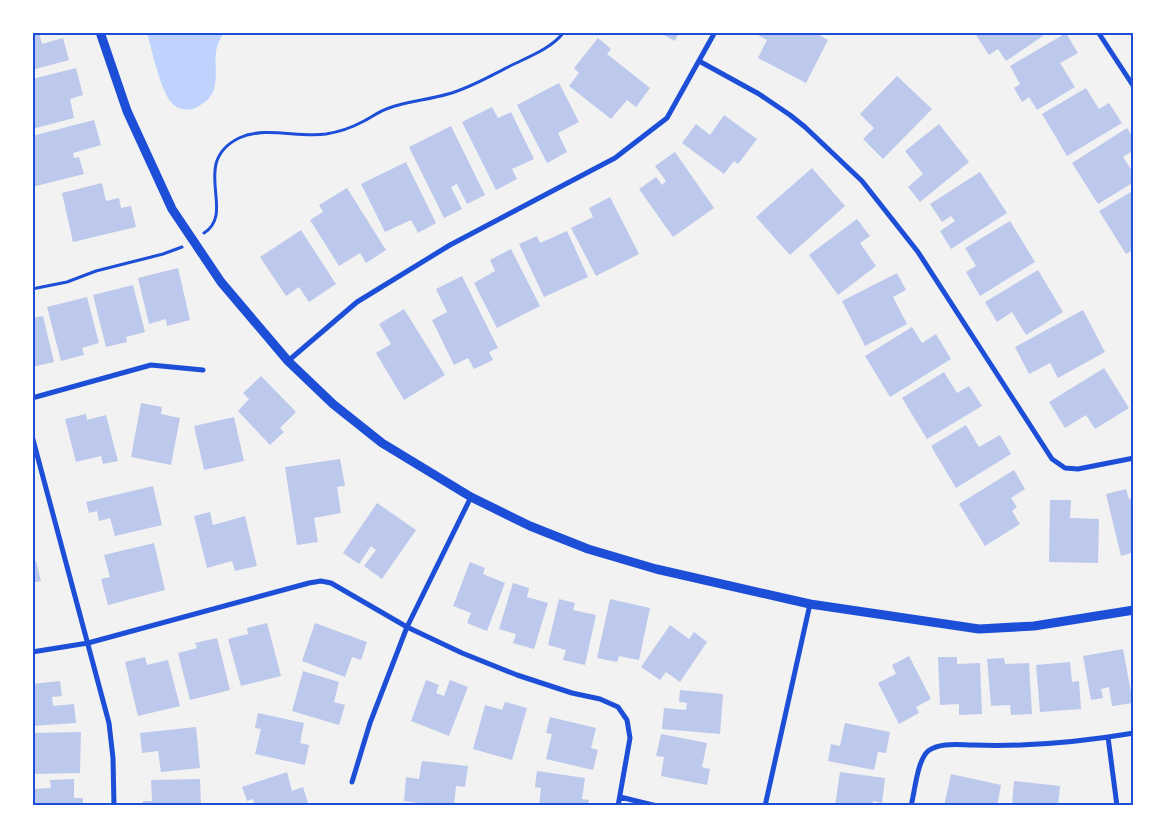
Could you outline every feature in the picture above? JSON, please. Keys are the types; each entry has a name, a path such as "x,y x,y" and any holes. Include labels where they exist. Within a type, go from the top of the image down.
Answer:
{"street":[{"path":"100,32 127,110 172,209 221,282 288,361 333,404 382,443 471,497 530,526 588,548 656,569 810,604 979,629 1034,626 1134,610"},
{"path":"288,361 357,302 450,245 615,158 666,118 715,32"},
{"path":"1098,32 1134,87"},
{"path":"699,61 759,94 790,115 862,181 918,252 1052,459 1065,468 1078,469 1134,458"},
{"path":"32,398 152,364 203,370"},
{"path":"32,436 112,740 114,806"},
{"path":"352,782 373,714 407,626 471,497"},
{"path":"32,652 88,643 321,581 335,585 407,626 462,653 517,675 572,693 600,699 618,707 627,720 630,738 618,806"},
{"path":"765,806 810,604"},
{"path":"911,806 921,764 928,751 935,748 951,744 993,746 1039,744 1134,733"},
{"path":"1108,737 1117,806"},
{"path":"620,798 657,806"}],"path":[{"path":"32,289 55,285 96,271 171,252 208,231 215,221 218,206 214,184 218,159 223,151 240,138 260,133 317,135 351,128 389,108 436,98 464,88 537,52 558,39 564,32"}],"water":[{"path":"147,33 224,33 217,48 214,89 204,103 195,108 185,110 176,107 171,102 163,88"}],"building":[{"path":"32,32 39,32 42,44 63,38 69,60 32,70"},
{"path":"658,32 679,32 675,41"},
{"path":"753,32 814,32 828,40 806,83 758,58 767,40"},
{"path":"974,32 1040,32 1043,36 1006,61 998,49 989,55"},
{"path":"1066,33 1078,53 1060,63 1075,87 1037,110 1029,97 1022,102 1014,88 1020,84 1010,66"},
{"path":"598,38 611,49 607,54 650,88 636,107 627,100 611,119 569,86 579,73 574,68"},
{"path":"76,68 83,95 70,99 74,118 32,129 32,79"},
{"path":"897,76 932,109 883,159 863,139 874,128 860,114"},
{"path":"559,83 579,122 558,133 567,152 547,163 517,105"},
{"path":"1086,88 1099,109 1109,103 1122,123 1067,156 1042,114"},
{"path":"492,107 498,118 511,112 534,159 512,169 517,179 496,190 462,122"},
{"path":"724,115 757,139 738,164 734,161 724,174 682,143 696,124 710,135"},
{"path":"94,120 101,145 73,153 74,158 79,157 84,174 32,187 32,136"},
{"path":"939,124 969,162 920,202 908,187 923,174 905,151"},
{"path":"451,126 485,195 467,204 457,184 451,187 462,209 444,218 409,147"},
{"path":"1127,128 1134,139 1134,150 1123,157 1134,174 1134,182 1098,204 1072,163"},
{"path":"675,152 714,208 673,237 639,189 656,177 662,185 666,181 655,166"},
{"path":"406,162 436,223 418,233 411,220 385,232 361,184"},
{"path":"812,168 845,206 790,255 756,217"},
{"path":"980,172 1007,213 951,249 940,231 955,221 951,216 942,222 930,204"},
{"path":"102,183 106,201 119,198 121,208 131,206 136,227 73,242 62,193"},
{"path":"347,188 386,250 366,263 360,253 339,266 310,220 323,212 319,205"},
{"path":"1134,190 1134,249 1126,254 1099,211"},
{"path":"610,197 639,254 596,276 571,228 593,217 589,208"},
{"path":"857,219 870,236 860,243 876,266 838,295 809,255"},
{"path":"1010,221 1035,262 980,296 966,272 976,266 965,248"},
{"path":"301,230 336,284 309,302 299,287 286,296 260,257"},
{"path":"567,231 588,277 544,297 519,244 537,236 540,243"},
{"path":"511,249 540,306 497,328 474,283 495,271 490,260"},
{"path":"178,268 190,320 167,326 166,319 149,324 138,278"},
{"path":"1038,270 1063,312 1026,335 1012,312 997,322 985,302"},
{"path":"897,273 906,290 893,297 907,324 865,346 842,301"},
{"path":"462,276 498,348 489,352 493,360 474,369 468,358 454,365 432,320 447,312 436,289"},
{"path":"133,285 145,332 126,337 127,342 106,347 93,295"},
{"path":"87,297 99,343 82,348 84,355 61,361 47,307"},
{"path":"404,309 445,375 404,400 376,353 391,344 379,324"},
{"path":"1083,310 1105,352 1058,378 1050,363 1029,374 1015,347"},
{"path":"43,316 54,362 32,367 32,318"},
{"path":"912,327 922,343 936,334 951,359 890,397 865,356"},
{"path":"1104,368 1129,408 1095,429 1086,415 1065,428 1049,402"},
{"path":"944,372 957,393 969,386 982,406 927,439 902,398"},
{"path":"261,376 296,412 280,428 284,432 270,445 238,411 249,399 243,393"},
{"path":"141,403 162,407 161,414 180,418 171,465 131,457"},
{"path":"86,414 87,420 106,415 118,461 103,464 101,456 76,462 65,419"},
{"path":"234,417 244,461 204,470 194,426"},
{"path":"966,425 979,447 1000,435 1011,454 956,488 931,446"},
{"path":"340,459 345,486 337,487 341,513 314,518 318,542 297,545 285,467"},
{"path":"1014,470 1025,489 1011,498 1017,507 1012,511 1020,524 985,546 959,504"},
{"path":"153,486 162,525 115,536 110,518 99,521 97,511 89,513 86,502"},
{"path":"1126,489 1129,499 1134,498 1134,552 1121,556 1106,494"},
{"path":"1050,500 1071,500 1070,518 1099,519 1098,563 1049,562"},
{"path":"377,503 416,530 382,579 364,566 376,550 371,546 359,564 343,553"},
{"path":"210,512 213,525 245,516 257,566 235,571 232,561 207,568 194,516"},
{"path":"154,543 165,590 108,605 101,579 110,577 104,555"},
{"path":"36,561 41,581 32,583 32,562"},
{"path":"470,562 485,568 483,574 505,583 487,631 467,623 471,613 453,606"},
{"path":"513,583 529,588 527,597 548,603 534,649 513,643 516,634 499,629"},
{"path":"559,599 575,603 573,610 596,615 585,665 563,660 566,650 548,645"},
{"path":"610,599 650,608 639,660 619,656 617,662 597,658"},
{"path":"267,623 281,676 241,686 228,639 248,634 247,628"},
{"path":"315,623 367,642 361,660 352,657 345,677 302,661"},
{"path":"670,625 689,639 694,632 707,642 680,682 666,672 660,680 641,667"},
{"path":"217,638 230,690 190,700 178,653 197,648 195,643"},
{"path":"1123,649 1133,703 1112,706 1109,687 1101,689 1103,698 1091,700 1083,656"},
{"path":"909,656 931,699 916,707 919,713 899,724 878,683 896,674 892,665"},
{"path":"145,657 147,665 168,660 180,706 138,716 125,662"},
{"path":"938,657 957,657 957,664 980,663 982,714 959,715 959,704 940,705"},
{"path":"1004,658 1005,664 1029,663 1032,714 1011,715 1010,705 991,706 987,659"},
{"path":"1070,662 1072,682 1079,681 1081,709 1040,712 1036,665"},
{"path":"303,671 339,682 334,702 345,705 339,725 292,711"},
{"path":"426,680 439,685 436,693 444,696 450,680 468,687 449,736 411,721"},
{"path":"60,681 62,696 52,697 53,706 74,704 76,723 32,726 32,684"},
{"path":"680,690 723,694 720,734 662,729 664,708 686,710 687,703 679,702"},
{"path":"505,702 527,708 512,760 473,749 485,705 502,710"},
{"path":"258,713 304,723 300,743 309,745 305,765 255,754 261,729 255,728"},
{"path":"550,717 596,728 591,748 598,750 593,770 546,759 552,734 546,733"},
{"path":"845,723 890,732 886,753 878,752 874,770 828,761 831,744 840,746"},
{"path":"196,727 200,768 161,772 158,751 142,753 140,733"},
{"path":"81,732 80,773 32,774 32,733"},
{"path":"661,734 707,743 702,767 710,769 707,785 661,776 664,757 656,756"},
{"path":"422,761 468,766 465,787 456,786 454,806 404,801 406,777 419,779"},
{"path":"537,771 585,778 582,799 589,800 588,806 539,806 541,788 535,787"},
{"path":"287,772 292,791 303,787 309,806 255,806 253,799 247,801 242,787"},
{"path":"840,772 885,778 882,803 873,801 872,806 835,806"},
{"path":"951,774 1001,785 997,806 944,806"},
{"path":"74,779 74,798 83,798 83,806 32,806 32,789 51,788 50,780"},
{"path":"200,779 201,806 143,806 143,801 152,801 151,780"},
{"path":"1014,781 1060,786 1058,806 1012,806"}]}
